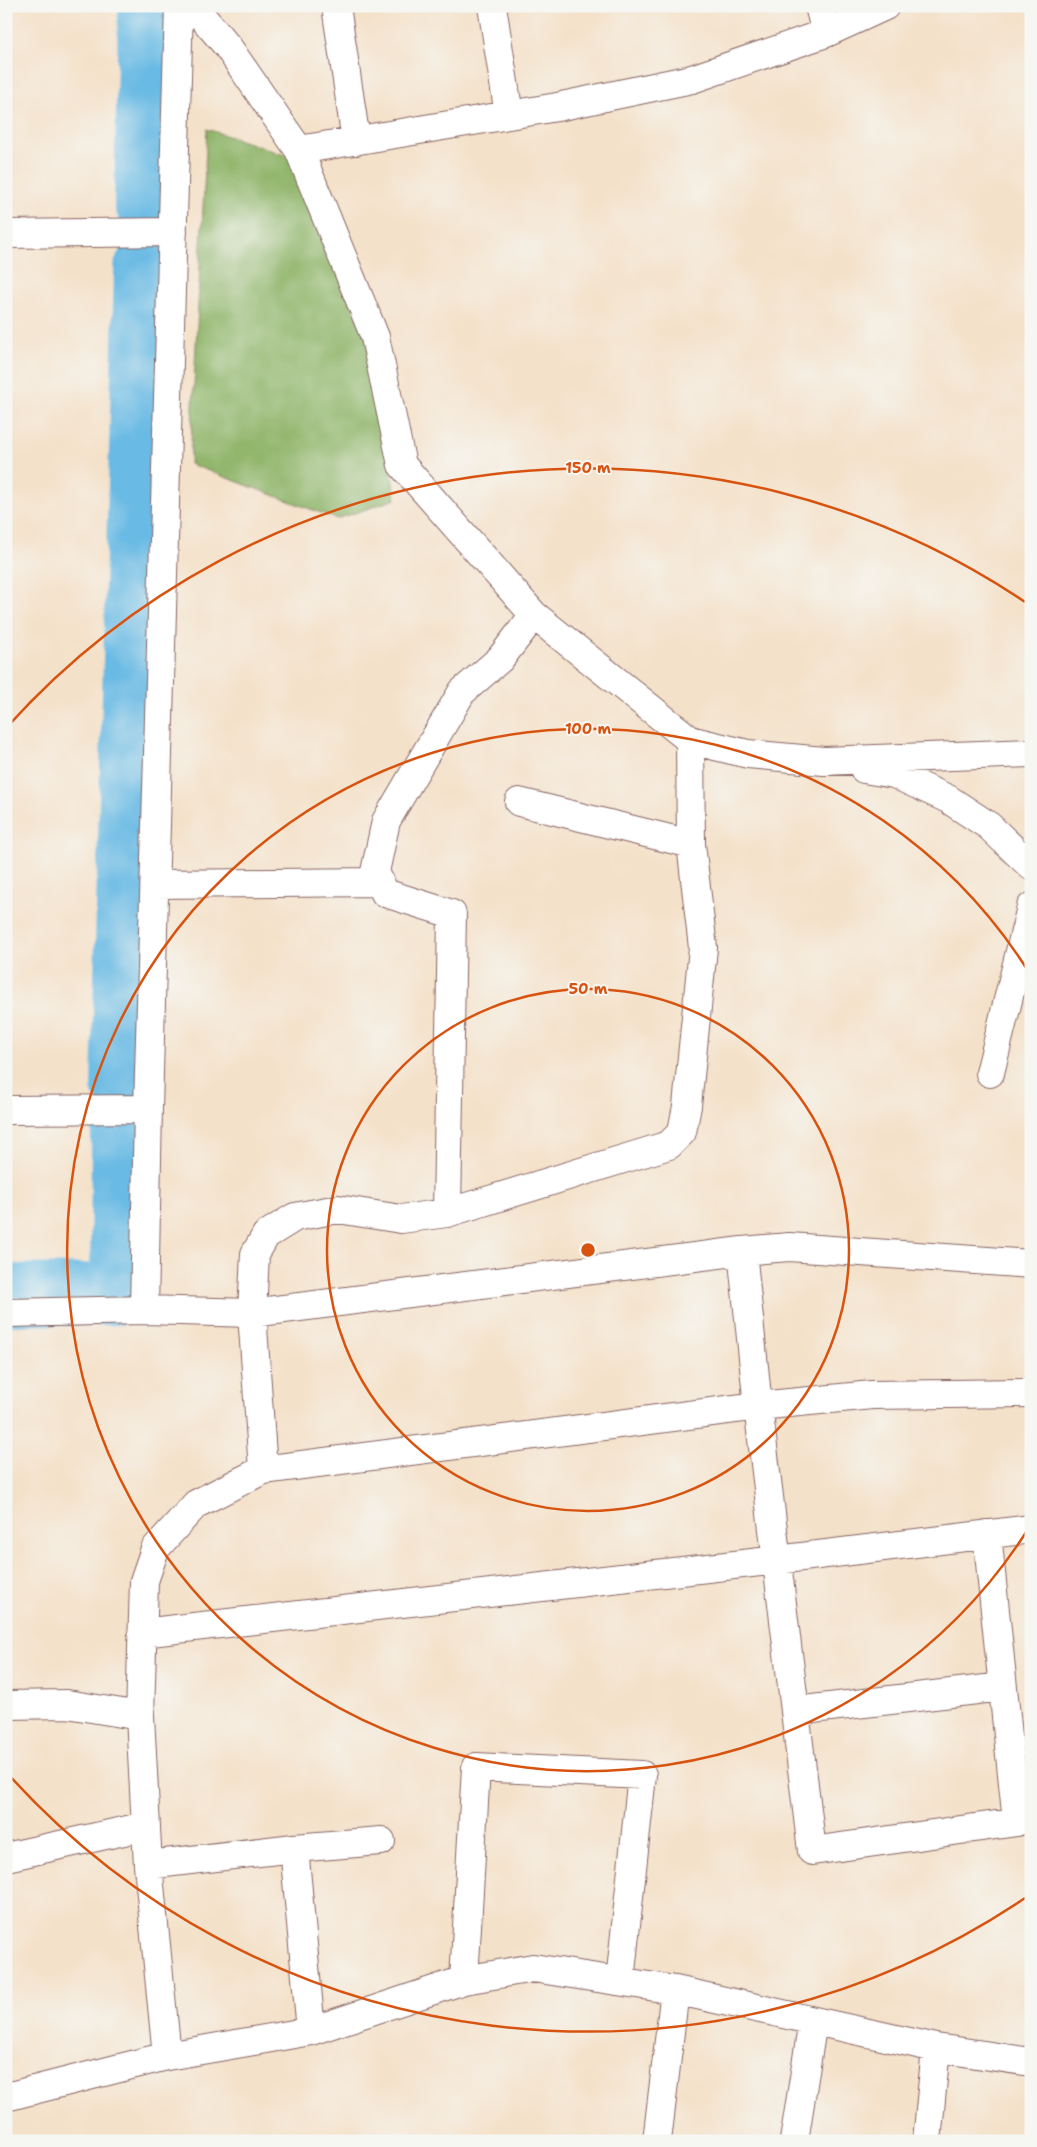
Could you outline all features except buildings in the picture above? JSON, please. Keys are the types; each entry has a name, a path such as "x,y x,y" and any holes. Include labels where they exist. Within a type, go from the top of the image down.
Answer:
{"street":[{"path":"144,1310 179,6"},
{"path":"194,6 228,47 299,150 375,337 402,465 534,615 690,740 748,754 824,761 894,774 948,799 989,826 1031,866"},
{"path":"336,6 356,141"},
{"path":"492,6 509,115"},
{"path":"820,6 826,32"},
{"path":"299,150 509,115 692,79 826,32 885,6"},
{"path":"6,234 173,232"},
{"path":"447,1213 452,914 385,893 375,872 386,821 462,692 500,659 534,615"},
{"path":"263,1470 252,1313 255,1254 266,1235 295,1217 338,1209 401,1218 447,1213 669,1144 682,1132 687,1106 703,948 692,844 690,740"},
{"path":"824,761 1031,753"},
{"path":"519,802 692,844"},
{"path":"155,884 380,882"},
{"path":"990,1073 1031,907"},
{"path":"6,1110 148,1109"},
{"path":"6,1313 144,1310 252,1313 742,1252 789,1248 1031,1264"},
{"path":"742,1252 758,1406 812,1851 1017,1822 987,1534"},
{"path":"167,2056 148,1865 140,1716 144,1580 155,1549 196,1504 263,1470 758,1406 872,1395 1031,1393"},
{"path":"142,1633 1031,1529"},
{"path":"795,1711 1003,1687"},
{"path":"6,1705 67,1704 140,1716"},
{"path":"464,1980 476,1767 642,1775 620,1981"},
{"path":"6,1857 146,1826"},
{"path":"148,1865 294,1848 381,1841"},
{"path":"294,1848 311,2031"},
{"path":"6,2097 167,2056 311,2031 464,1980 533,1968 676,1990 936,2048 1031,2062"},
{"path":"657,2141 676,1990"},
{"path":"794,2141 813,2021"},
{"path":"927,2141 936,2048"}],"green space":[{"path":"207,129 291,157 366,339 396,499 337,519 190,464"}],"waterway":[{"path":"145,202 149,6"},
{"path":"122,1084 145,268"},
{"path":"6,1295 118,1294 121,1287 122,1129"}]}
